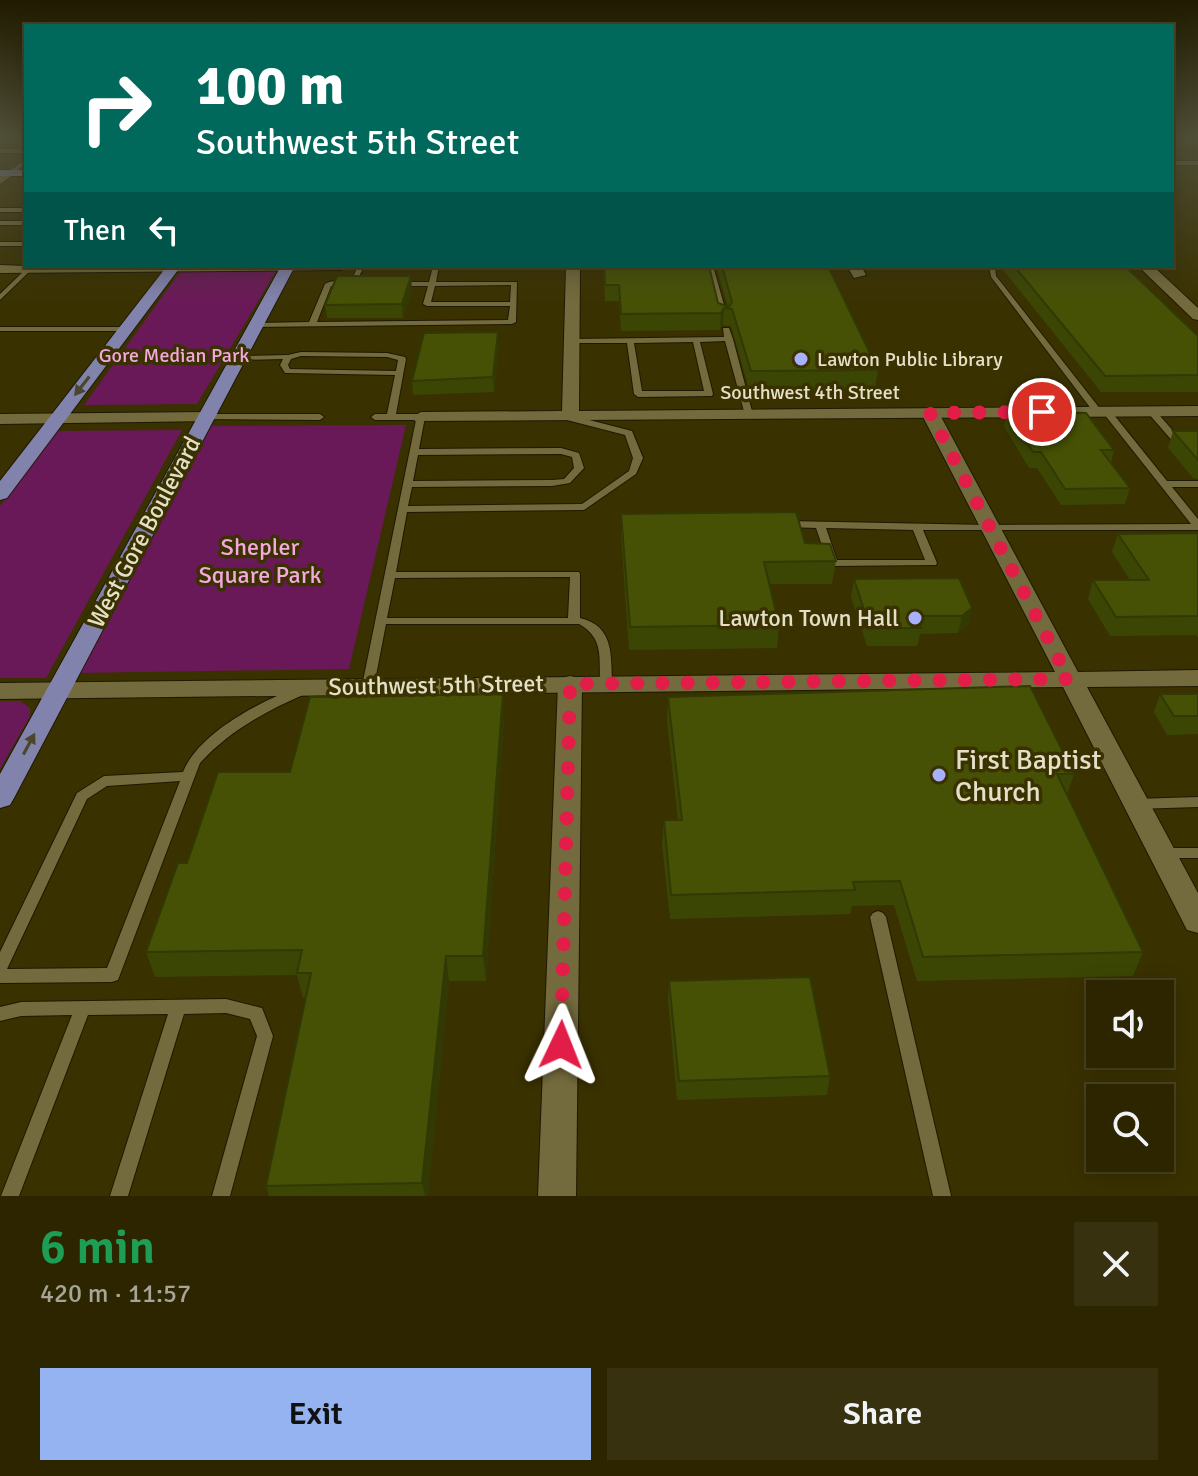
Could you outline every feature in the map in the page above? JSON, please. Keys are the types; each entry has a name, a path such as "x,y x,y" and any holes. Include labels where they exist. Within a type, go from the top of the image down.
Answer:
{"main road":[{"path":"0,494 173,268"},
{"name":"West Gore Boulevard","path":"0,798 287,268"}],"street":[{"path":"0,269 39,268"},
{"path":"564,416 572,341 573,268"},
{"path":"1147,268 1198,316"},
{"name":"Southwest 4th Street","path":"421,417 1198,411"},
{"path":"930,413 1135,804 1196,912"},
{"path":"0,419 206,417"},
{"name":"Southwest 5th Street","path":"0,691 1198,678"},
{"path":"557,1196 570,684"}],"lane":[{"path":"0,210 24,210"},
{"path":"0,223 24,223"},
{"path":"0,244 24,244"},
{"path":"0,298 39,268"},
{"path":"353,284 360,268"},
{"path":"436,268 427,304 513,304"},
{"path":"711,268 724,319"},
{"path":"992,268 993,276 1198,526"},
{"path":"256,325 512,322 515,283 384,284"},
{"path":"312,324 328,284 368,284"},
{"path":"0,329 126,329"},
{"path":"572,341 696,339 728,334 749,415"},
{"path":"630,340 638,394 709,394 696,339"},
{"path":"237,358 301,354 387,355 402,359 391,417"},
{"path":"288,357 284,365 288,371 399,373"},
{"path":"1151,411 1178,442"},
{"path":"403,509 584,507 633,472 638,458 629,433 564,416"},
{"path":"206,417 320,417"},
{"path":"368,686 421,417 375,417"},
{"path":"408,484 552,483 567,481 579,468 576,455 561,451 415,452"},
{"path":"1164,484 1198,484"},
{"path":"770,521 820,526 988,528 1198,526"},
{"path":"820,526 833,563 932,563 917,527"},
{"path":"390,575 575,574 574,621"},
{"path":"381,621 574,621 595,627 603,636 606,683"},
{"path":"0,976 112,975 194,761 212,739 273,703 312,687"},
{"path":"0,968 82,796 104,781 188,776"},
{"path":"1135,804 1198,802"},
{"path":"1162,853 1198,853"},
{"path":"878,917 942,1196"},
{"path":"0,1014 21,1009 226,1006 256,1013 265,1036 221,1196"},
{"path":"119,1196 178,1007"},
{"path":"10,1196 83,1008"}],"green space":[{"name":"Gore Median Park","path":"276,271 197,404 84,405 180,272"},
{"name":"Shepler Square Park","path":"406,425 349,669 76,673 206,426"},
{"name":"Gore Median Park","path":"182,430 46,678 0,678 0,506 55,431"},
{"path":"0,701 20,701 30,708 30,716 0,769"}],"building":[{"path":"604,268 709,268 718,303 729,307 732,302 723,268 829,268 878,370 751,371 732,309 724,308 721,313 621,314 619,285 605,285"},
{"path":"1016,268 1127,268 1198,336 1198,375 1105,376"},
{"path":"337,276 411,276 402,304 325,305"},
{"path":"498,332 493,377 412,381 424,333"},
{"path":"1007,411 1086,413 1114,450 1101,450 1130,488 1065,489 1041,452 1033,452"},
{"path":"1173,431 1198,431 1198,460"},
{"path":"796,512 805,543 830,544 836,561 764,562 779,625 630,627 621,514"},
{"path":"1198,533 1198,616 1116,617 1093,580 1149,580 1118,534"},
{"path":"959,578 972,608 962,616 916,616 921,628 870,628 854,579"},
{"path":"1030,686 1074,774 1057,774 1143,952 923,957 900,881 853,882 855,890 671,895 664,820 682,820 668,697"},
{"path":"503,694 483,956 446,956 422,1183 266,1186 311,973 297,973 302,950 146,952 178,863 187,863 218,772 290,772 310,697"},
{"path":"1160,694 1198,694 1198,716 1174,716"},
{"path":"810,977 830,1076 679,1081 669,981"}],"place":[{"name":"Lawton Public Library","path":"801,359"},
{"name":"Lawton Town Hall","path":"915,618"},
{"name":"First Baptist Church","path":"939,775"}],"route":[{"path":"561,1045 570,684 1069,679 930,413 1042,412"}]}
